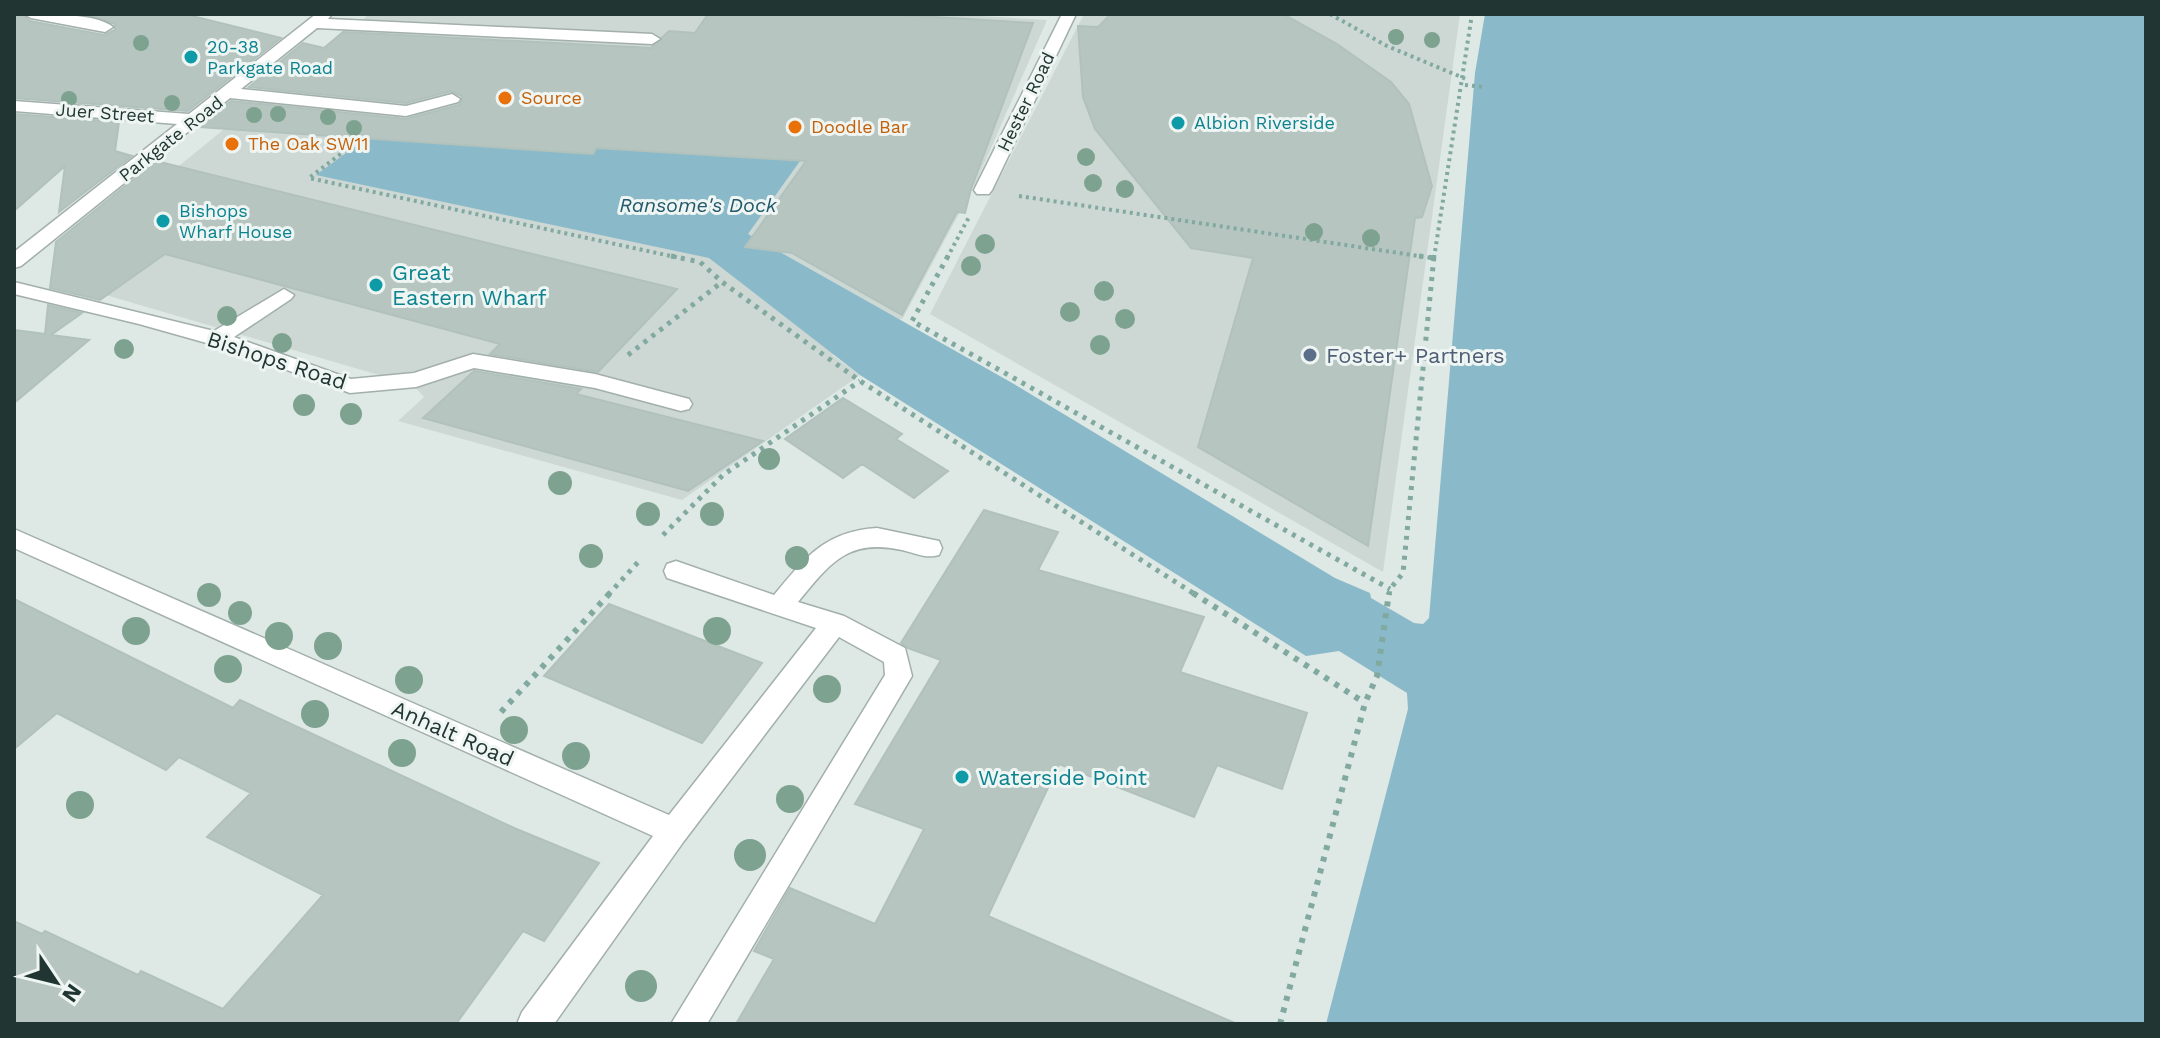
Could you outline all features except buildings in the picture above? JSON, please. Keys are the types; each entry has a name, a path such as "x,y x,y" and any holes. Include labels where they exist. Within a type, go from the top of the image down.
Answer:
{"street":[{"path":"31,14 105,27"},
{"name":"Hester Road","path":"983,190 1069,14"},
{"path":"320,18 652,39"},
{"name":"Parkgate Road","path":"14,262 320,18"},
{"path":"229,93 406,111 452,99"},
{"name":"Juer Street","path":"14,106 195,120"},
{"name":"Bishops Road","path":"14,288 52,295 217,339 350,386 416,380 473,361 595,381 681,404"},
{"path":"217,339 284,295"},
{"path":"779,607 833,546 854,537 894,536 930,548"},
{"name":"Anhalt Road","path":"14,538 674,831"},
{"path":"676,571 835,623 896,656 899,676 688,1024"},
{"path":"534,1024 674,831 835,623"}],"path":[{"path":"1332,15 1343,14"},
{"path":"1280,1024 1365,703 1377,676 1390,589 1403,573 1434,258 1449,155 1466,82 1472,14"},
{"path":"1332,15 1387,46 1466,82 1485,87"},
{"path":"373,130 309,178 700,262 722,282 860,381 1365,703"},
{"path":"1390,589 912,321 983,190 1434,258"},
{"path":"595,381 722,282"}],"shaded area":[{"path":"369,14 945,14 1047,20 977,180 903,318 832,355 860,375 682,500 398,421 424,397 413,385 51,279 53,269 344,31 351,31"},
{"path":"1084,14 1460,14 1383,572 930,314"}],"water":[{"name":"Ransome's Dock","path":"1485,14 2146,14 2146,1024 1326,1024 1408,709 1407,693 1339,651 1306,656 860,375 709,258 316,175 372,134 592,154 596,148 800,161 748,234 1014,384 1335,578 1370,593 1371,598 1414,623 1423,624 1429,618 1475,73"}],"place":[{"name":"20-38 Parkgate Road","path":"191,57"},
{"name":"Source","path":"505,98"},
{"name":"Albion Riverside","path":"1178,123"},
{"name":"Doodle Bar","path":"795,127"},
{"name":"The Oak SW11","path":"232,144"},
{"name":"Bishops Wharf House","path":"163,221"},
{"name":"Great Eastern Wharf","path":"376,285"},
{"name":"Foster+ Partners","path":"1310,355"},
{"name":"Waterside Point","path":"962,777"}]}
